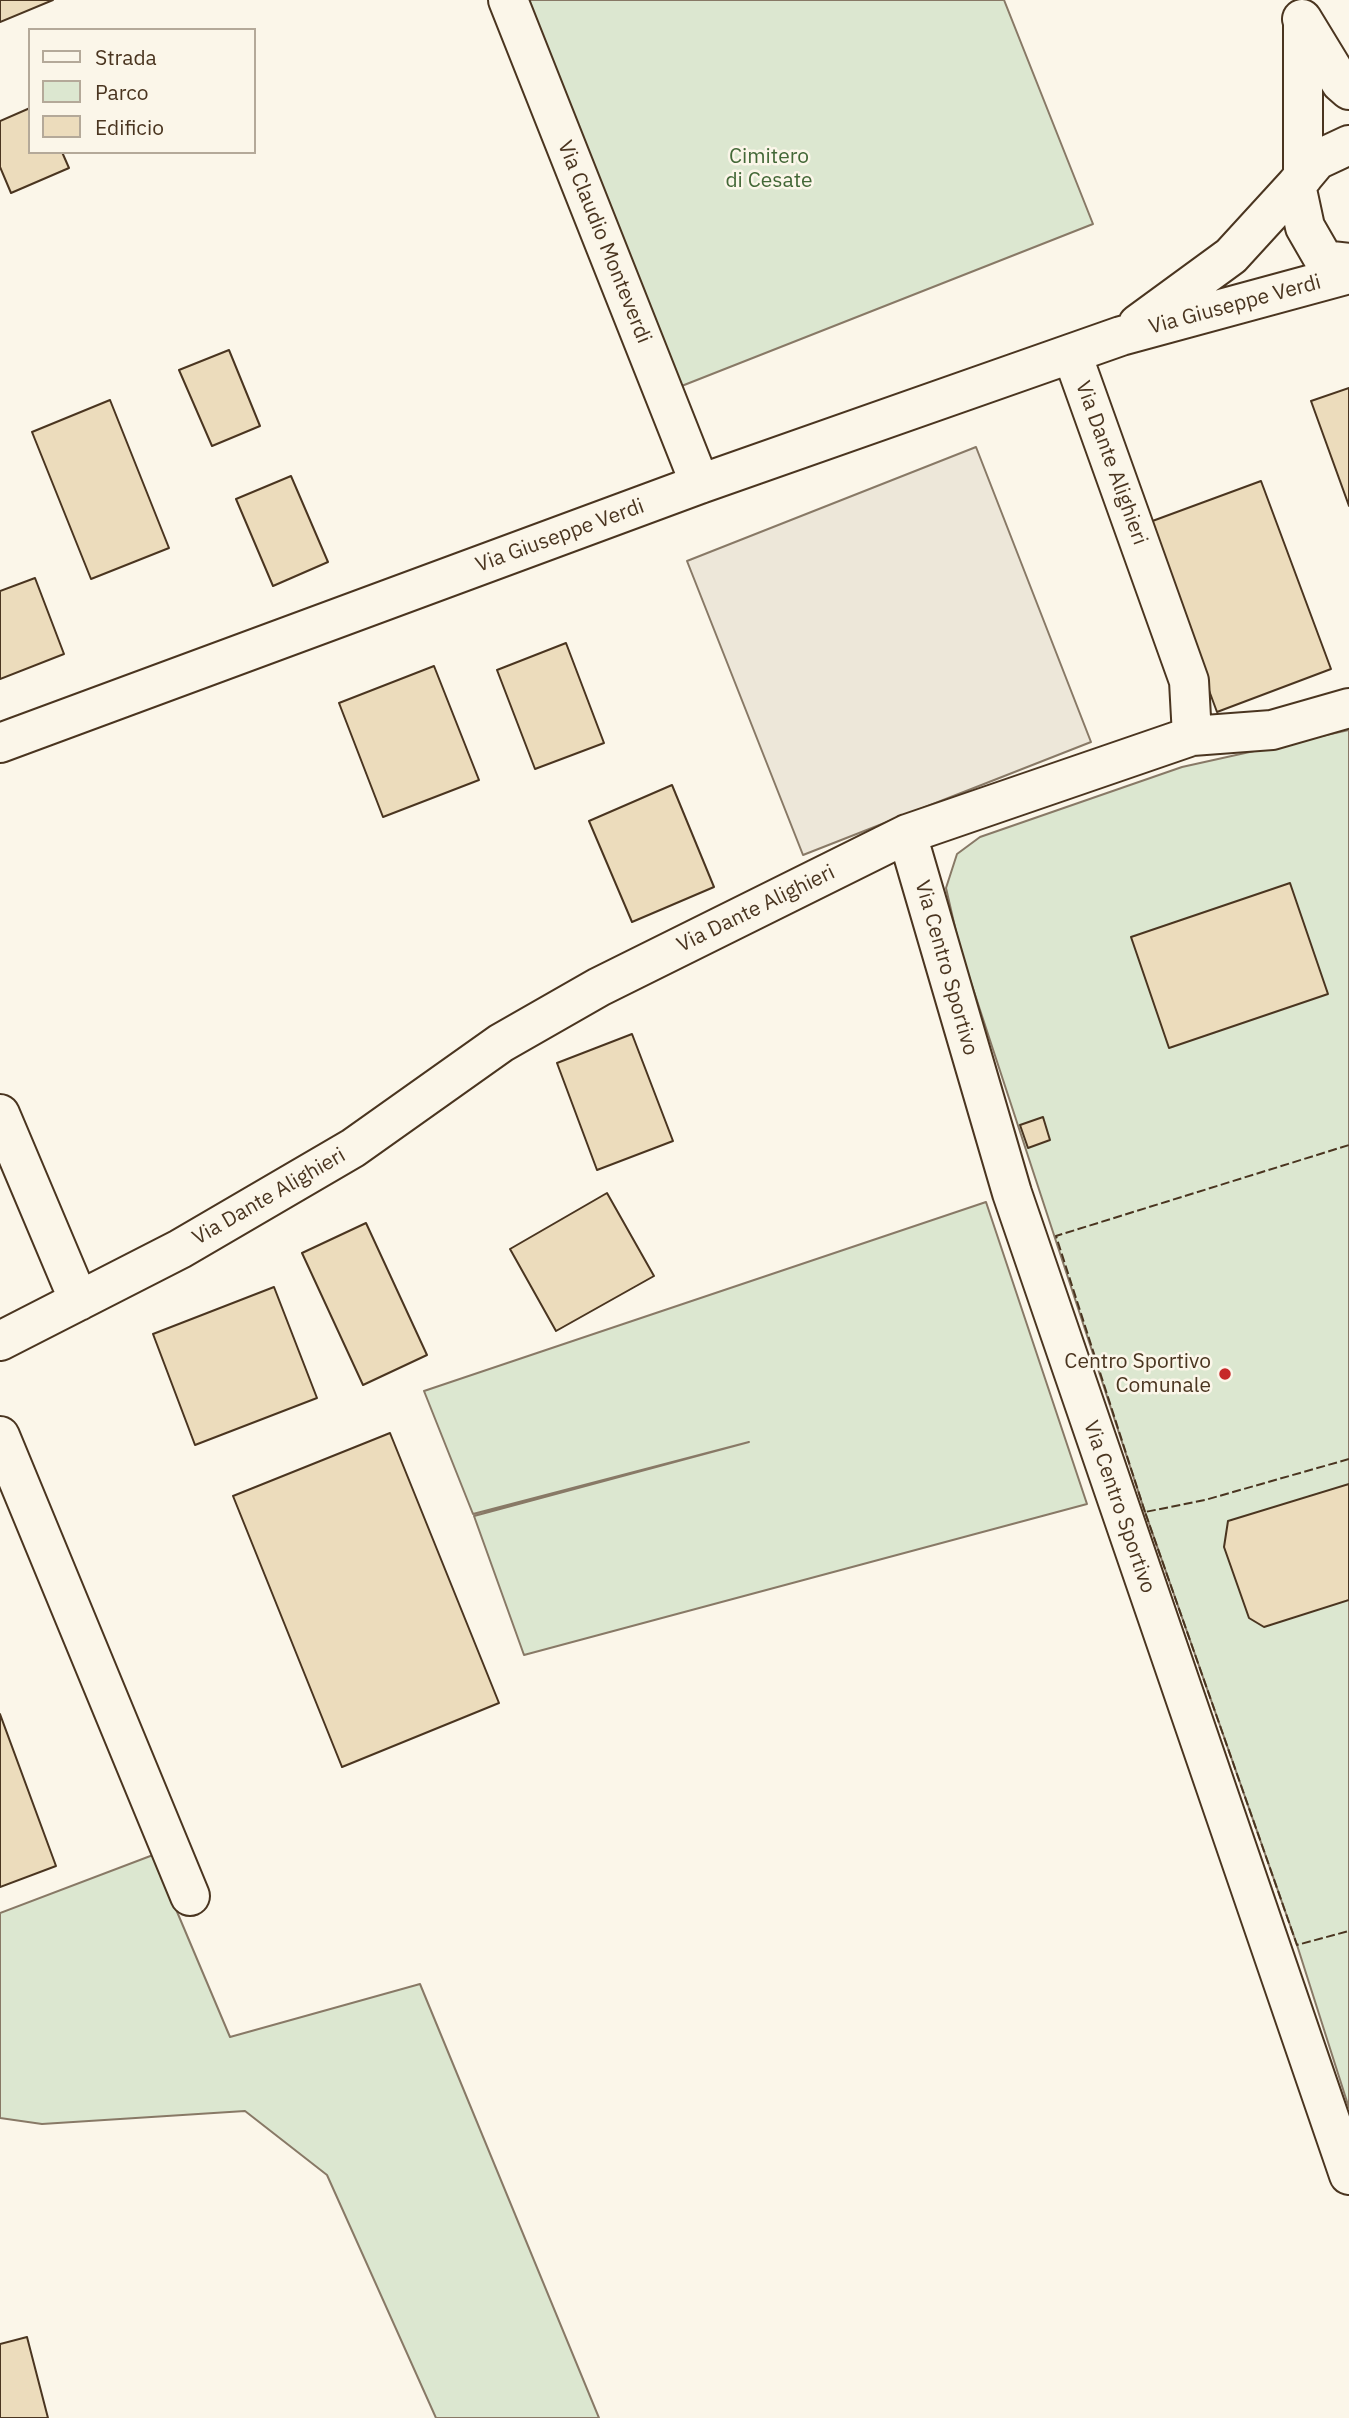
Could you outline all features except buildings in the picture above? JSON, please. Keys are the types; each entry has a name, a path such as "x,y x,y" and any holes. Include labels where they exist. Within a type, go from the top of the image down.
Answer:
{"street":[{"name":"Via Claudio Monteverdi","path":"508,0 700,484"},
{"path":"1299,10 1341,83 1349,90"},
{"path":"1299,10 1299,181 1305,227 1324,260 1349,263"},
{"name":"Via Giuseppe Verdi","path":"1121,336 1231,256 1317,160 1349,145"},
{"name":"Via Giuseppe Verdi","path":"0,743 700,484 1121,336 1349,274"},
{"name":"Via Dante Alighieri","path":"0,1341 180,1249 353,1148 502,1043 599,987 907,834 1192,736 1189,681 1072,354"},
{"path":"1192,736 1272,730 1349,708"},
{"name":"Via Centro Sportivo","path":"907,834 1012,1193 1349,2175"},
{"path":"0,1114 79,1301"},
{"path":"0,1436 190,1896"}],"green space":[{"name":"Cimitero di Cesate","path":"520,0 1004,0 1093,224 674,389"},
{"name":"Centro Sportivo Comunale","path":"1349,730 1349,2108 1297,1945 1145,1512 960,949 946,888 957,854 980,837 1182,767"},
{"path":"986,1202 1087,1504 524,1655 474,1516 749,1442 473,1514 424,1391"},
{"path":"153,1855 230,2037 420,1984 599,2418 436,2418 327,2175 245,2111 42,2124 0,2118 0,1913"}],"shaded area":[{"path":"976,447 1091,742 803,855 687,561"}],"fence":[{"path":"1145,1512 1056,1236 1349,1145"},
{"path":"1349,1459 1205,1500 1145,1512 1297,1945 1349,1931"}],"place":[{"name":"Centro Sportivo Comunale","path":"1225,1374"}]}
